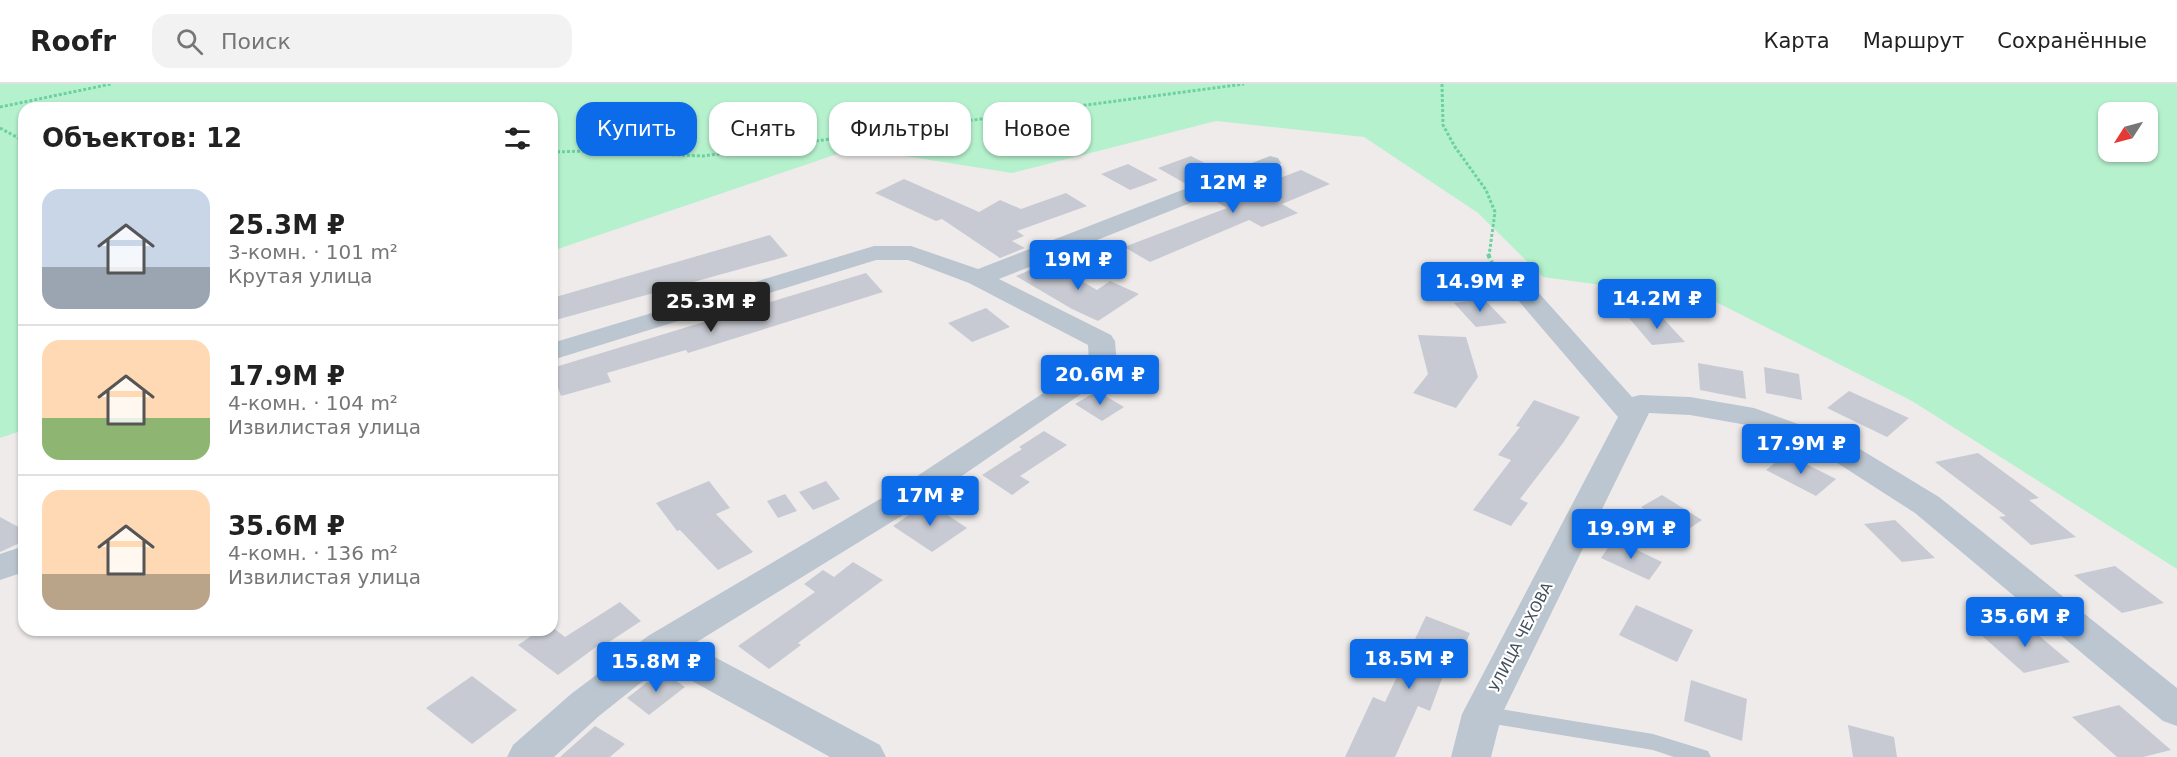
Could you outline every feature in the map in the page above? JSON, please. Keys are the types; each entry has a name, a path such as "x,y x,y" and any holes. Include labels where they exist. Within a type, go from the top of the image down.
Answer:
{"street":[{"path":"978,278 1270,163"},
{"path":"527,757 585,705 661,646 913,494 1103,366 1101,341 978,278 911,253 874,253 558,350"},
{"path":"1520,287 1633,416 1640,404 1690,406 1754,417 1839,450 1927,505 2177,710"},
{"name":"УЛИЦА ЧЕХОВА","path":"1471,757 1482,714 1633,416"},
{"path":"0,568 18,560"},
{"path":"661,646 866,757"}],"lane":[{"path":"1482,714 1653,742 1701,757"}],"path":[{"path":"24,102 111,84"},
{"path":"558,152 704,156 1245,84"},
{"path":"1442,84 1442,124 1485,190 1495,213 1487,257"},
{"path":"0,107 18,103"},
{"path":"0,129 18,138"}],"green space":[{"path":"0,84 2177,84 2177,569 1912,401 1712,300 1543,277 1478,213 1364,137 1216,121 1091,153 1091,102 983,102 983,156 1079,156 1012,173 905,156 971,156 971,102 829,102 829,156 831,156 558,249 558,102 18,102 18,432 0,438"}],"building":[{"path":"1191,156 1222,172 1188,185 1158,168"},
{"path":"1128,164 1158,180 1130,190 1101,174"},
{"path":"1301,170 1330,184 1282,204 1298,213 1262,227 1249,220 1150,262 1124,247 1227,208 1210,198 1245,184 1254,188"},
{"path":"904,179 979,212 1000,200 1021,209 1066,193 1087,206 1017,231 1024,236 1012,241 1025,248 1000,258 942,219 936,221 875,193"},
{"path":"770,235 788,256 558,319 558,296"},
{"path":"1049,262 1097,290 1110,281 1139,294 1098,321 1072,309 1016,276"},
{"path":"866,273 883,292 688,353 686,350 607,373 611,382 561,396 558,388 558,366"},
{"path":"1484,299 1507,323 1476,327 1454,303"},
{"path":"986,308 1010,327 972,342 948,323"},
{"path":"1661,316 1685,342 1652,345 1629,318"},
{"path":"1418,335 1466,337 1478,377 1456,408 1413,393 1428,374"},
{"path":"1698,363 1743,371 1746,399 1700,390"},
{"path":"1764,367 1799,374 1802,400 1766,393"},
{"path":"1097,391 1124,407 1102,421 1075,404"},
{"path":"1849,391 1909,418 1887,437 1827,408"},
{"path":"1534,400 1580,417 1520,499 1528,503 1511,526 1473,510 1511,460 1498,455 1520,427 1516,426"},
{"path":"1044,431 1067,445 1020,476 1030,482 1012,495 982,475 1022,449 1019,447"},
{"path":"1978,453 2039,498 2029,500 2076,537 2031,545 1999,517 2006,516 1935,462"},
{"path":"1786,454 1836,479 1816,496 1766,470"},
{"path":"709,481 730,508 716,514 753,552 718,570 680,530 677,531 656,503"},
{"path":"826,481 840,499 813,510 799,492"},
{"path":"785,494 797,511 778,518 767,501"},
{"path":"1662,495 1702,520 1681,534 1641,507"},
{"path":"928,502 967,528 932,552 893,526"},
{"path":"0,517 18,527 18,544 0,552"},
{"path":"1895,520 1935,558 1902,562 1864,524"},
{"path":"1614,539 1662,562 1649,580 1601,558"},
{"path":"853,562 883,580 798,643 801,645 769,669 738,646 815,592 804,584 823,570 834,577"},
{"path":"2115,566 2164,603 2122,613 2074,575"},
{"path":"620,602 641,621 603,646 600,644 558,675 518,645 531,636 558,636 558,632 565,637"},
{"path":"1636,605 1693,630 1677,662 1619,635"},
{"path":"1426,616 1470,633 1454,668 1447,665 1430,711 1418,706 1395,757 1345,757 1373,697 1385,702"},
{"path":"2024,623 2070,662 2024,673 1980,634"},
{"path":"662,671 685,687 649,715 627,698"},
{"path":"472,676 517,710 472,744 426,708"},
{"path":"1691,680 1747,699 1742,741 1684,721"},
{"path":"2119,705 2171,750 2143,757 2117,757 2072,717"},
{"path":"1848,725 1894,737 1897,757 1853,757"},
{"path":"595,726 625,744 610,757 560,757"}]}
